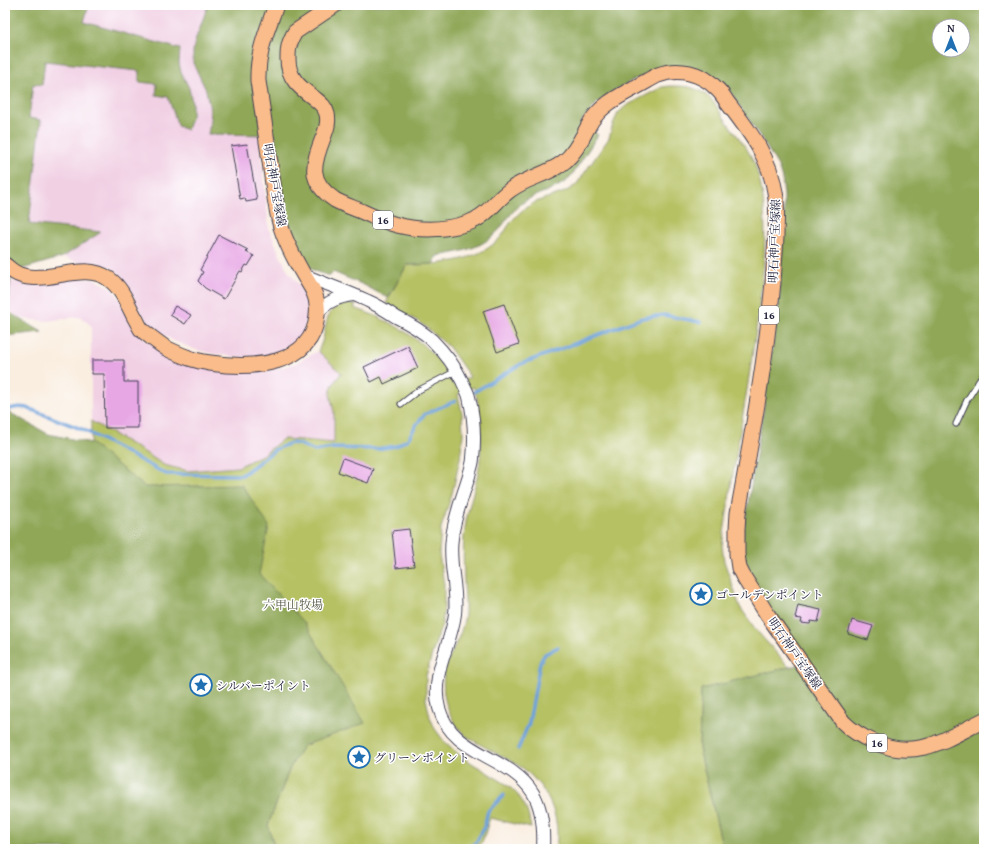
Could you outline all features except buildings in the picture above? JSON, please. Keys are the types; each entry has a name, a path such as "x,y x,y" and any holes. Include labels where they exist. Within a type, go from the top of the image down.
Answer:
{"main road":[{"name":"明石神戸宝塚線","path":"5,264 18,275 25,277 34,278 92,272 109,278 116,285 141,329 165,348 193,360 225,365 253,365 269,363 295,353 302,348 314,330 318,306 315,295 286,241 279,219 258,81 260,54 276,5"},
{"name":"明石神戸宝塚線","path":"335,5 294,32 288,46 288,66 291,73 300,87 324,106 327,113 327,129 314,164 314,171 321,188 334,200 389,223 403,227 440,229 464,224 481,217 493,207 504,194 514,187 563,163 576,148 591,121 601,109 616,97 652,78 670,72 690,73 700,76 708,81 720,92 764,154 774,185 777,215 770,309 756,408 736,529 736,554 739,568 746,582 767,614 843,722 856,733 884,746 908,750 927,747 942,742 984,720"}],"street":[{"path":"304,275 368,301 426,335 440,349 462,381 469,396 474,426 473,460 452,533 451,552 455,613 451,633 439,671 436,696 443,718 461,742 508,768 518,775 530,789 536,799 541,815 543,828 543,849"},
{"path":"317,313 332,300 343,296 353,295"}],"lane":[{"path":"956,424 967,400 984,373"},
{"path":"401,404 419,390 462,381"}],"shaded area":[{"path":"89,5 208,5 193,63 206,90 209,104 211,119 208,133 259,135 269,229 288,271 299,285 305,297 307,317 304,330 296,343 286,351 257,358 238,357 214,354 194,349 174,341 150,324 141,312 126,282 120,274 113,269 98,263 80,263 63,257 100,232 29,224 41,120 29,118 33,84 42,85 45,61 140,71 158,84 168,97 178,126 189,88 181,72 179,63 180,49 84,22"},
{"path":"74,278 94,279 113,289 147,342 264,370 280,368 296,363 318,351 341,373 332,386 330,394 334,412 334,443 283,439 264,454 238,467 188,471 164,465 91,421 91,326 79,317 48,321 25,319 14,314 10,308 8,297 9,281 30,284"}],"green space":[{"path":"5,5 89,5 84,22 180,49 179,63 181,72 189,88 192,102 192,115 187,130 178,126 168,97 156,95 157,84 139,82 139,71 45,61 42,85 33,84 29,118 41,120 29,224 101,232 63,257 12,272 7,311 42,332 5,336"},
{"path":"208,5 984,5 984,849 723,849 699,748 701,689 805,663 748,574 743,558 743,534 763,413 779,302 784,194 778,166 762,139 730,92 718,80 706,72 669,67 635,79 613,91 597,103 581,122 598,135 570,178 559,186 521,204 499,230 478,246 437,256 433,264 407,265 388,298 364,285 333,272 330,276 315,271 304,261 297,246 286,208 275,135 208,134 211,119 209,104 206,90 193,63 193,51"},
{"name":"六甲山牧場","path":"670,86 696,89 712,100 716,105 745,146 755,164 762,189 764,209 765,229 763,271 758,312 722,546 724,561 740,607 756,630 789,667 701,690 699,748 723,849 556,849 557,831 554,813 547,796 537,782 520,766 466,736 453,721 445,699 444,673 450,655 461,632 465,616 463,558 464,536 467,515 478,473 481,452 479,407 474,387 458,394 462,413 463,434 460,459 452,494 441,528 439,554 444,584 444,607 442,624 426,676 426,699 430,717 435,729 444,741 462,757 506,784 516,793 526,808 531,828 490,818 482,843 472,849 275,849 268,825 290,768 91,443 91,421 164,465 188,471 238,467 264,454 283,439 334,443 334,412 330,394 332,386 341,373 318,351 331,312 336,307 344,305 356,304 354,308 378,317 411,336 431,352 439,361 454,385 470,377 449,347 416,320 386,303 407,265 456,261 479,253 490,247 499,239 511,222 533,203 564,192 576,185 609,138 618,113 626,106 662,87"},
{"path":"5,410 48,434 91,443 145,487 242,485 269,526 259,574 304,622 365,723 303,746 290,768 268,825 275,849 5,849"}],"waterway":[{"path":"474,392 521,364 642,318 664,315 700,322"},
{"path":"5,411 16,407 27,408 84,430 166,474 242,475 276,449 291,443 299,444 315,451 332,448 376,449 396,446 408,439 416,425 425,414 455,401"},
{"path":"518,749 529,723 540,662 545,654 558,647"},
{"path":"469,849 477,841 484,827 488,811 504,795"}],"place":[{"name":"ゴールデンポイント","path":"701,594"},
{"name":"シルバーポイント","path":"201,685"},
{"name":"グリーンポイント","path":"359,757"}]}
